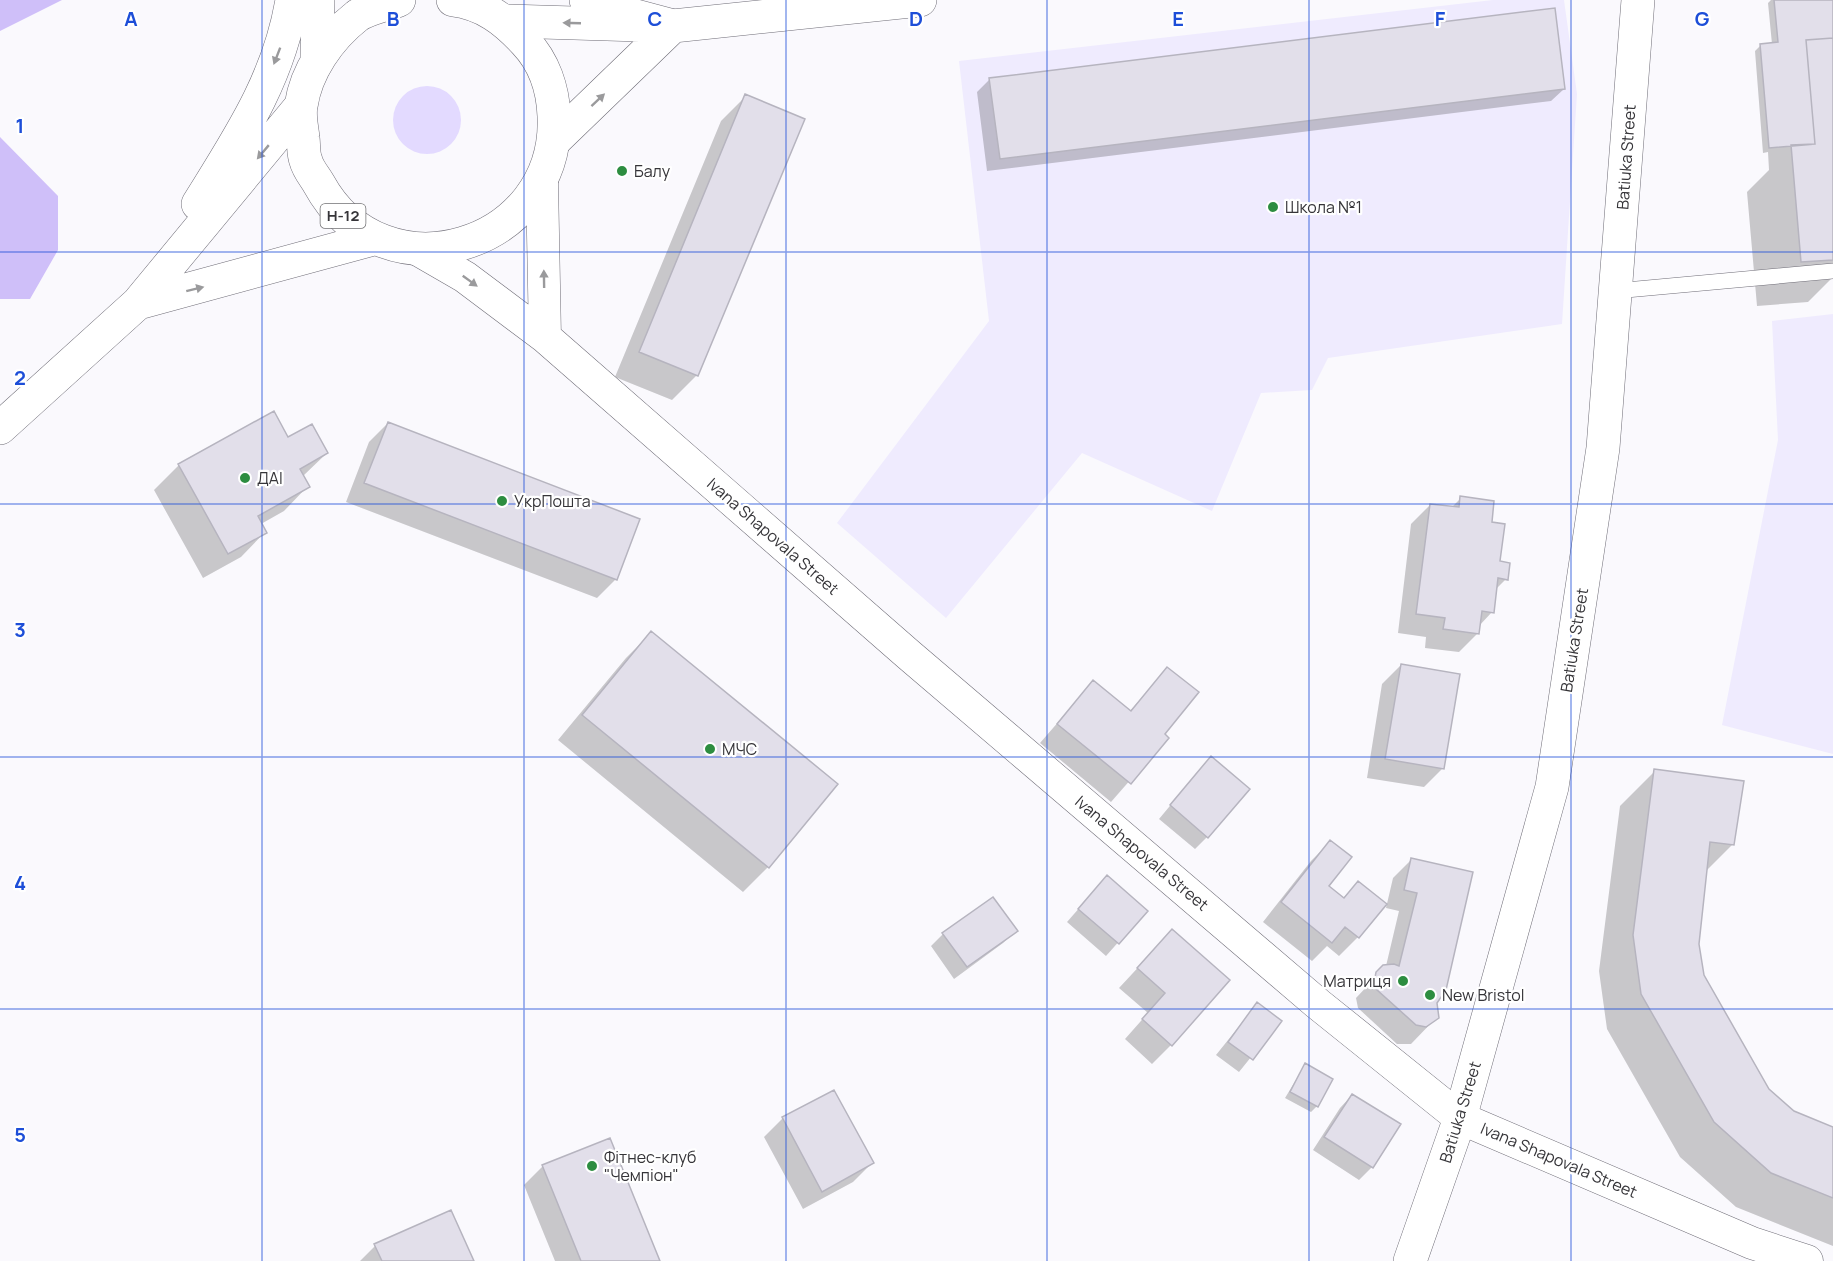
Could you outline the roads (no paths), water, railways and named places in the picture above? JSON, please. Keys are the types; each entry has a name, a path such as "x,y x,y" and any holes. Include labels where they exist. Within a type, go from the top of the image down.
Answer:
{"main road":[{"name":"Н-12","path":"0,428 138,303 258,106 287,32 292,0"},
{"path":"317,57 318,0"},
{"name":"Н-12","path":"399,0 358,15 317,57 300,107 305,160 331,206 373,239 420,250 469,244 512,220 542,182 555,140 553,95 536,54 506,21 465,1"},
{"path":"586,0 595,5 673,26"},
{"path":"506,21 673,26 920,0"},
{"name":"Batiuka Street","path":"1410,1261 1460,1118 1552,787 1604,448 1638,0"},
{"path":"555,140 673,26"},
{"path":"138,303 300,107"},
{"name":"Н-12","path":"138,303 373,239"}],"street":[{"path":"542,182 545,337"},
{"name":"Ivana Shapovala Street","path":"420,250 465,277 545,337 918,663 1263,958 1460,1118 1752,1243 1807,1261"}],"lane":[{"path":"1615,291 1833,271"}],"place":[{"name":"Балу","path":"622,171"},
{"name":"Школа №1","path":"1273,207"},
{"name":"ДАI","path":"245,478"},
{"name":"УкрПошта","path":"502,501"},
{"name":"МЧС","path":"710,749"},
{"name":"Матриця","path":"1403,981"},
{"name":"New Bristol","path":"1430,995"},
{"name":"Фітнес-клуб \"Чемпіон\"","path":"592,1166"}]}
